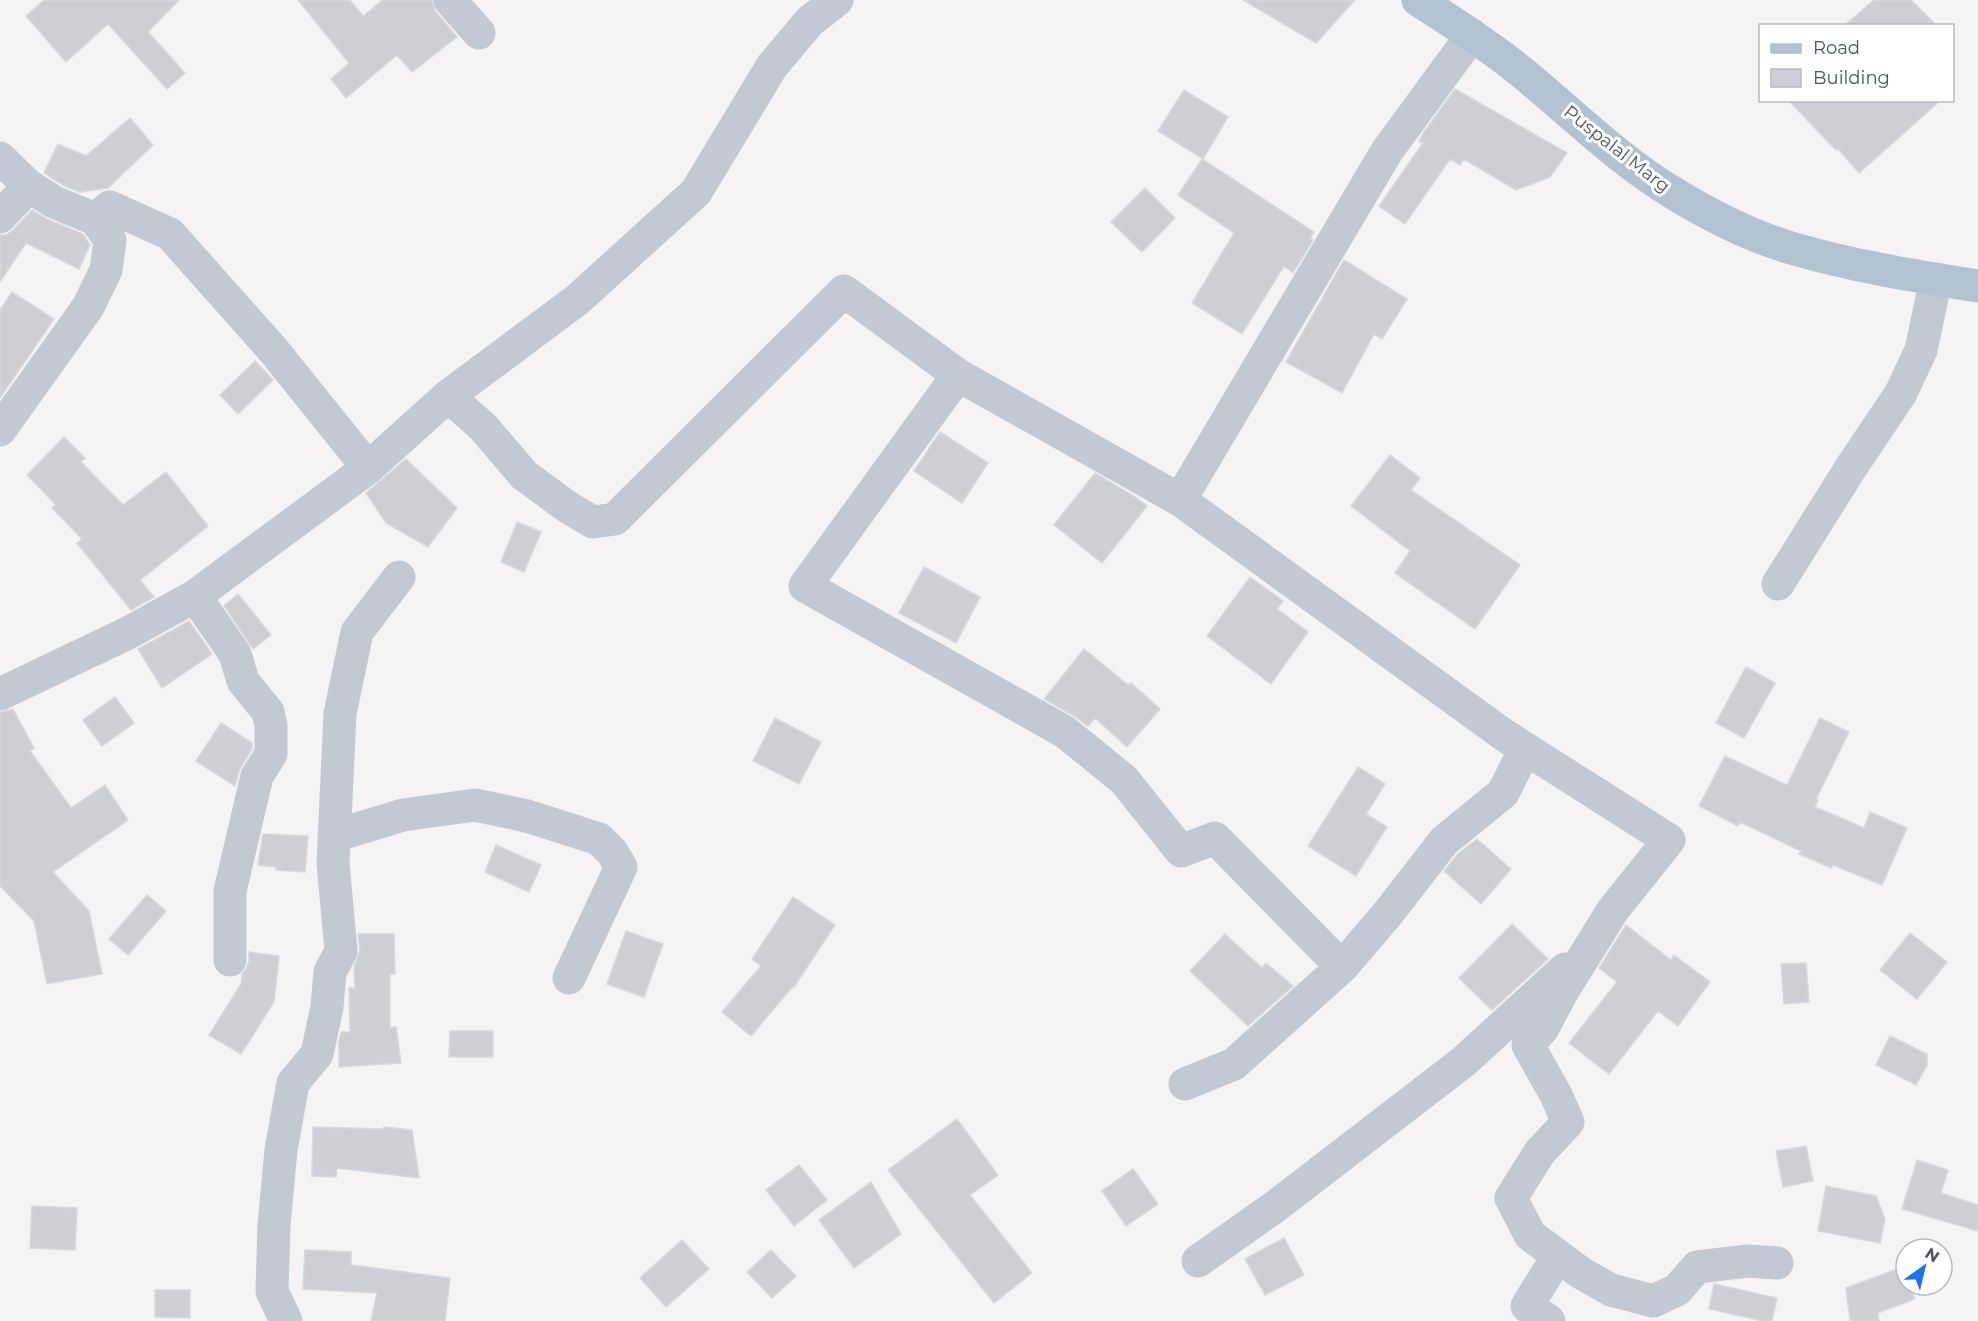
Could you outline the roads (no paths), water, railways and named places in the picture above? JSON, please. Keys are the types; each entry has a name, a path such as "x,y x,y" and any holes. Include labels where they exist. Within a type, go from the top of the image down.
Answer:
{"main road":[{"name":"Puspalal Marg","path":"1418,0 1472,35 1518,69 1619,156 1675,194 1724,221 1789,247 1870,268 1978,286"}],"street":[{"path":"450,0 479,33"},
{"path":"0,694 128,633 195,596 368,468 448,396 577,300 696,192 772,66 810,21 837,0"},
{"path":"1180,500 1387,151 1472,35"},
{"path":"0,158 29,186 54,202 95,219 110,240 106,270 88,308 0,430"},
{"path":"0,217 29,186"},
{"path":"95,219 110,207 170,234 274,351 368,468"},
{"path":"1778,584 1901,393 1921,350 1936,279"},
{"path":"448,396 483,427 524,475 569,508 593,522 615,519 844,291 958,375 1180,500 1525,749 1669,840 1613,910 1562,992 1543,1028 1527,1045 1556,1095 1568,1122 1540,1152 1511,1198 1530,1235 1581,1273 1611,1290 1653,1301 1677,1290 1697,1267 1748,1261 1777,1263"},
{"path":"958,375 805,586 1065,732 1124,780 1181,851 1215,838 1342,967"},
{"path":"286,1321 272,1291 276,1193 281,1150 293,1083 316,1054 327,1006 330,972 341,951 333,863 340,714 357,632 399,577"},
{"path":"195,596 235,654 243,681 268,712 271,726 271,754 257,776 230,891 230,960"},
{"path":"1185,1084 1234,1064 1342,967 1389,912 1444,841 1503,793 1525,749"},
{"path":"334,836 404,815 476,805 527,816 599,839 612,852 621,867 569,978"},
{"path":"1198,1261 1276,1206 1463,1062 1593,943"},
{"path":"1549,1321 1527,1306 1558,1256"}]}
